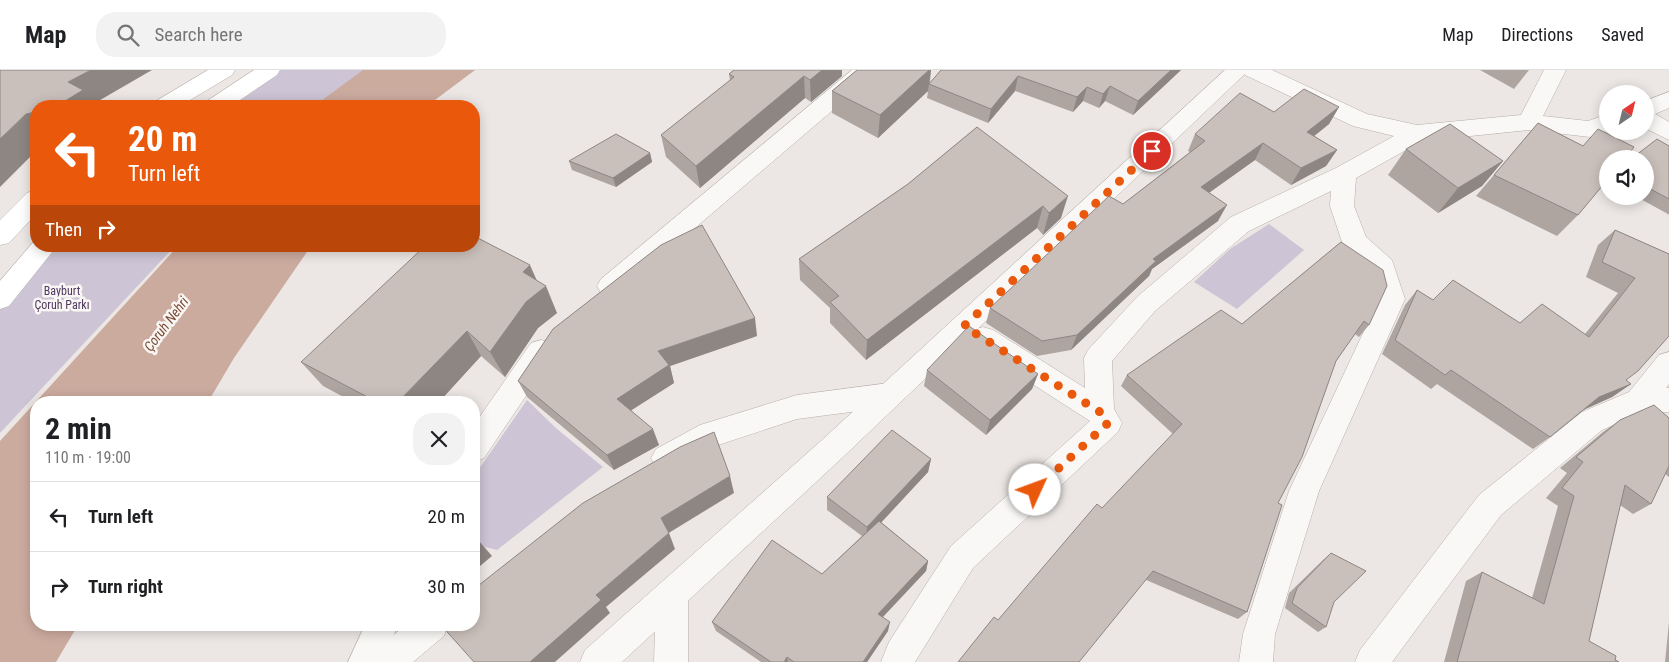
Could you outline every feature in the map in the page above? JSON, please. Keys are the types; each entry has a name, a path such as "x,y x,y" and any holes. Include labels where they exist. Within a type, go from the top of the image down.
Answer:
{"main road":[{"path":"174,100 224,70"},
{"path":"224,100 269,70"},
{"path":"0,236 30,206"},
{"path":"0,299 40,252"}],"street":[{"path":"596,299 866,70"},
{"path":"597,662 964,326 1238,70"},
{"path":"1254,70 1361,120 1417,133 1529,122 1590,128 1599,125"},
{"path":"1529,122 1555,70"},
{"path":"1654,106 1669,100"},
{"path":"1654,123 1669,132"},
{"path":"1100,412 1098,358 1146,304 1240,224 1344,174 1417,133"},
{"path":"1256,662 1259,634 1304,491 1392,299 1383,267 1355,242 1342,206 1344,174"},
{"path":"898,662 901,654 962,557 1108,423 1100,412 964,326"},
{"path":"480,440 550,337 558,331"},
{"path":"1639,400 1669,363"},
{"path":"640,473 700,438 717,432 797,407 889,394"},
{"path":"1372,662 1490,505 1592,422 1639,400 1669,400"},
{"path":"671,662 672,594"},
{"path":"365,662 379,631"},
{"path":"387,662 425,631"}],"green space":[{"path":"274,70 370,70 326,100 232,100"},
{"path":"1269,224 1304,250 1237,309 1194,282 1230,249"},
{"name":"Bayburt Çoruh Parkı","path":"40,252 169,252 35,396 30,396 30,401 0,433 0,297"},
{"path":"527,400 557,429 603,467 497,550 480,546 480,467"}],"water":[{"path":"363,70 475,70 435,100 322,100"},
{"name":"Çoruh Nehri","path":"173,252 307,252 234,358 212,396 41,396"},
{"path":"30,408 30,631 74,631 56,662 0,662 0,441"}],"building":[{"path":"0,70 91,70 68,82 83,90 67,100 30,100 30,113 26,114 0,139"},
{"path":"734,70 822,70 810,80 804,76 696,166 661,135 734,77 729,74"},
{"path":"857,70 929,70 880,115 832,91"},
{"path":"941,70 1171,70 1138,101 1110,86 1103,94 1087,87 1077,97 1018,76 991,109 929,84"},
{"path":"1304,89 1339,107 1307,132 1337,150 1301,168 1263,143 1201,187 1227,205 1153,259 1156,261 1077,335 1042,341 990,308 1109,196 1123,204 1205,141 1195,134 1240,93 1274,112"},
{"path":"1538,123 1583,146 1598,129 1599,140 1620,140 1634,147 1632,150 1599,150 1599,190 1578,215 1494,175"},
{"path":"1450,124 1503,161 1458,188 1406,149"},
{"path":"977,127 1068,196 1049,213 1043,206 867,340 830,302 839,296 799,259 908,184"},
{"path":"616,134 650,153 613,178 569,161"},
{"path":"1657,139 1669,146 1669,199 1654,191 1654,150 1643,150"},
{"path":"702,225 755,318 658,351 669,365 617,399 653,429 607,455 518,381 553,329 661,245"},
{"path":"1615,230 1669,254 1669,336 1638,371 1626,380 1631,384 1599,397 1550,437 1451,370 1445,375 1395,340 1417,290 1433,300 1453,280 1520,323 1542,304 1589,337 1635,278 1602,262"},
{"path":"480,239 530,265 523,272 546,286 526,302 490,352 467,331 404,396 366,396 301,362 419,252 480,252"},
{"path":"1341,242 1383,270 1387,286 1369,325 1364,321 1336,361 1302,457 1278,503 1282,505 1247,612 1153,571 1079,662 958,662 994,617 998,620 1097,504 1102,508 1182,424 1127,375 1221,310 1242,324"},
{"path":"969,326 1038,374 990,420 927,370"},
{"path":"1654,405 1669,418 1669,466 1651,504 1625,485 1589,641 1616,656 1615,660 1619,662 1457,662 1482,572 1544,604 1574,496 1562,488 1583,462 1576,457 1620,420"},
{"path":"892,430 931,459 867,527 827,497"},
{"path":"714,432 730,476 661,518 669,533 596,595 601,600 530,662 474,662 446,631 480,631 480,584 583,503 680,447"},
{"path":"879,521 928,561 878,614 890,622 863,662 794,662 787,657 784,662 771,662 712,622 772,540 822,574"},
{"path":"1331,553 1366,571 1334,602 1326,627 1292,603 1297,588"}],"route":[{"path":"1035,490 1108,423 1100,412 964,326 1152,151"}]}
